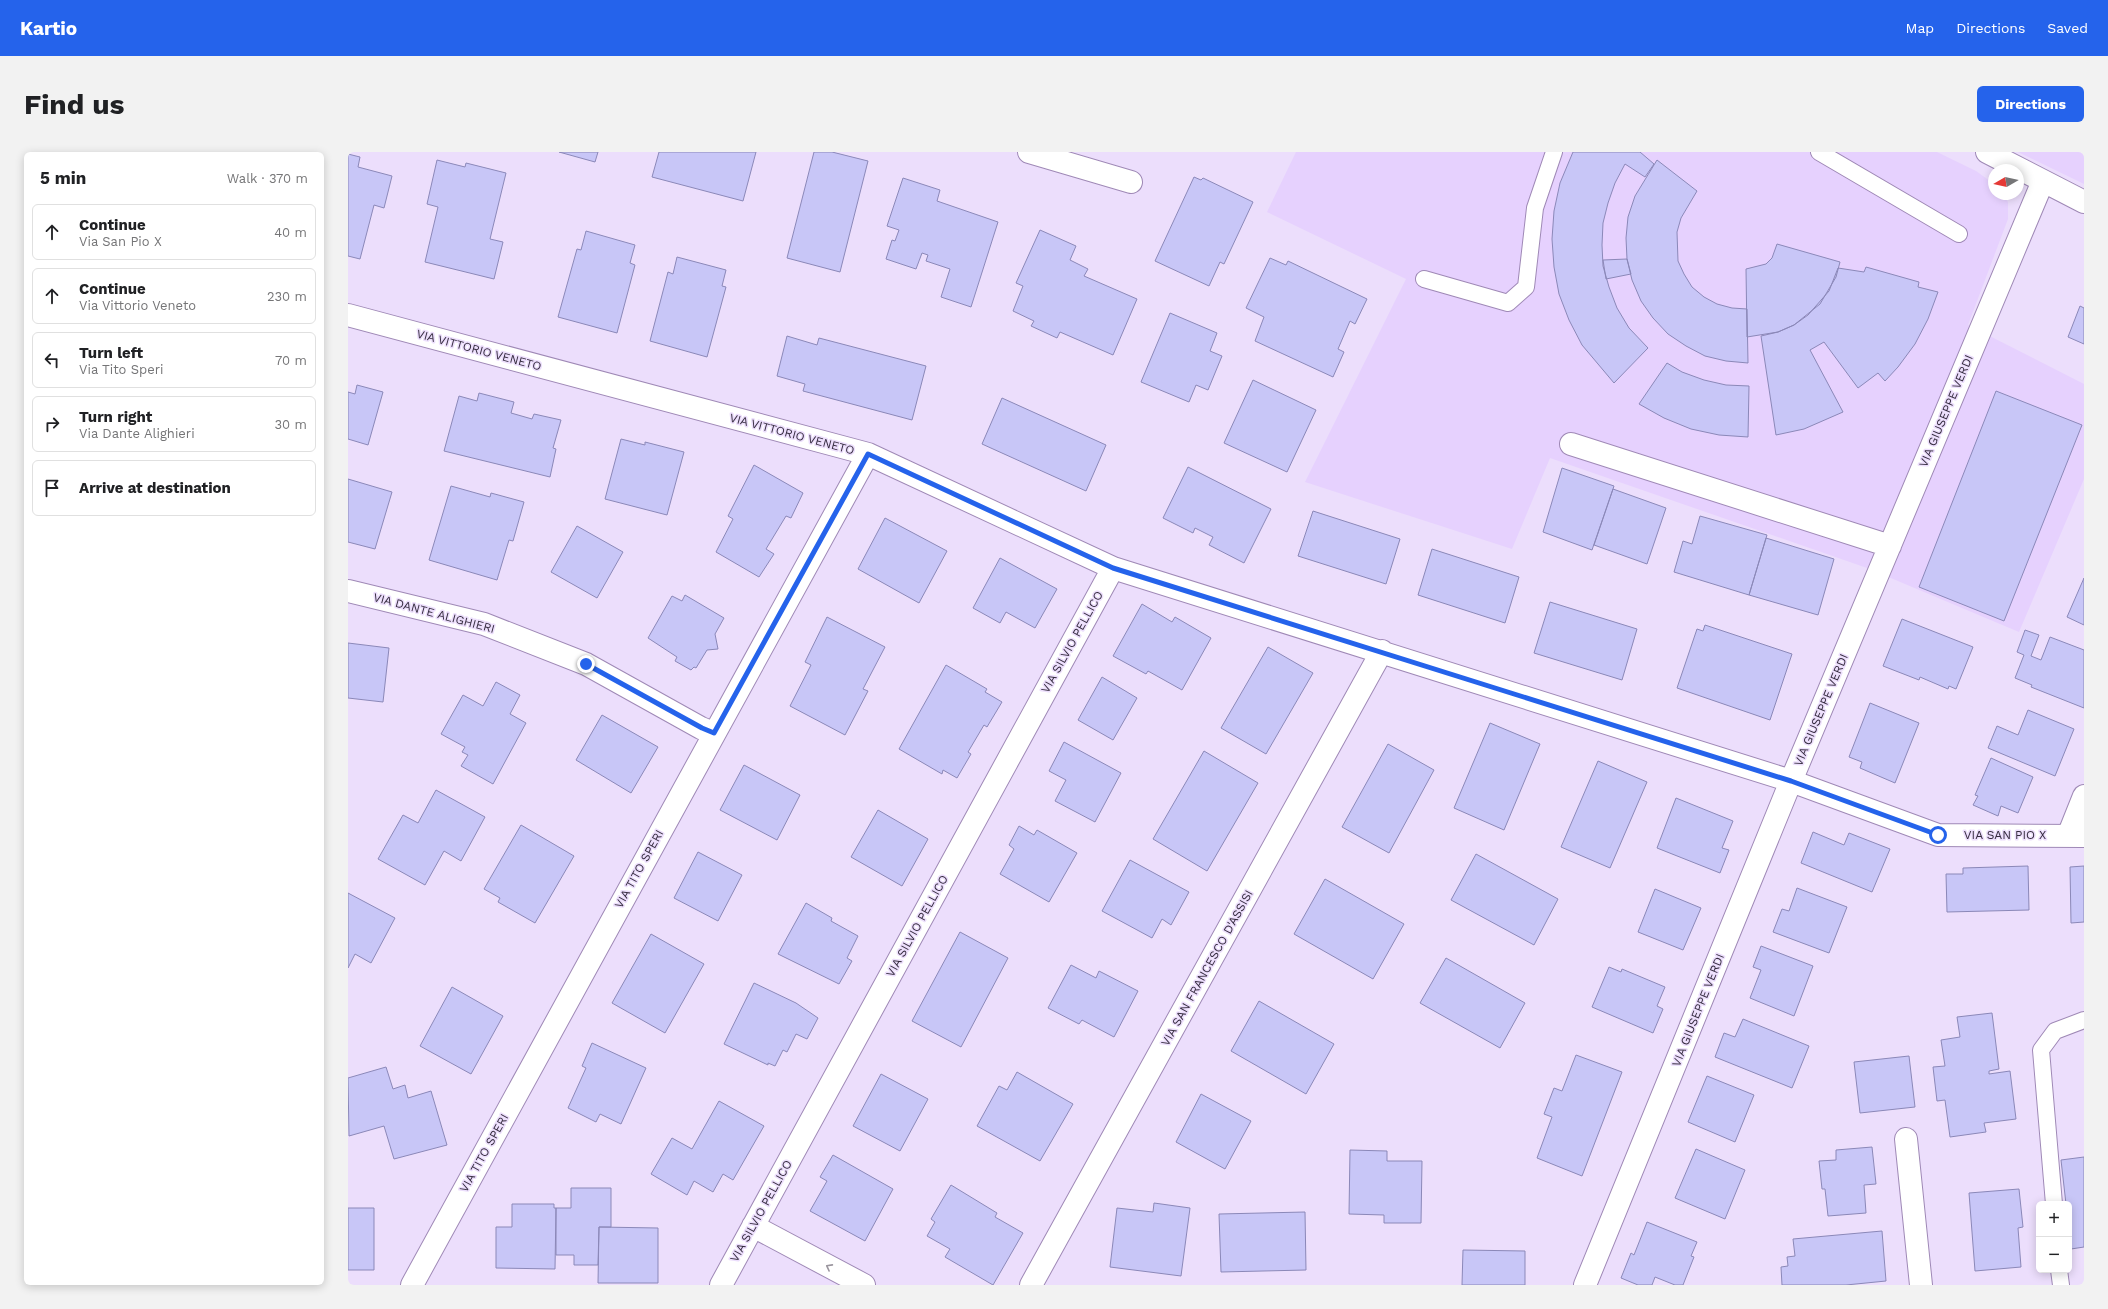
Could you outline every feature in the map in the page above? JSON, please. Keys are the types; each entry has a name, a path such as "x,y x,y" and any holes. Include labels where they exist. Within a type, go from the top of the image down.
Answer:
{"street":[{"path":"1029,152 1131,182"},
{"path":"1987,152 2084,202"},
{"name":"VIA GIUSEPPE VERDI","path":"1585,1285 1791,781 2043,181"},
{"name":"VIA VITTORIO VENETO","path":"348,315 868,454 1113,568 1382,651 1791,781"},
{"path":"1571,444 1890,546"},
{"name":"VIA TITO SPERI","path":"412,1285 868,454"},
{"name":"VIA SILVIO PELLICO","path":"721,1285 1113,568"},
{"name":"VIA DANTE ALIGHIERI","path":"348,591 484,624 586,664 702,728 714,733"},
{"name":"VIA SAN FRANCESCO D'ASSISI","path":"1031,1285 1382,651"},
{"name":"VIA SAN PIO X","path":"1791,781 1938,835 2076,836"},
{"path":"2076,836 2084,796"},
{"path":"1906,1139 1921,1285"},
{"path":"753,1226 864,1285"}],"lane":[{"path":"1424,279 1508,303 1526,287 1535,208 1554,152"},
{"path":"1819,152 1959,234"},
{"path":"2054,1201 2041,1050 2055,1031 2084,1020"},
{"path":"2060,1273 2061,1285"}],"shaded area":[{"path":"1296,152 1937,152 1976,171 1988,180 1988,200 2006,200 2008,202 2008,219 1968,325 2084,384 2084,479 2019,632 1867,568 1550,458 1512,549 1305,482 1406,279 1267,212"},
{"path":"2018,152 2084,152 2084,184"}],"building":[{"path":"559,152 598,152 595,162"},
{"path":"659,152 756,152 743,201 652,177"},
{"path":"814,152 832,152 868,161 840,272 787,258"},
{"path":"1573,152 1640,152 1654,164 1645,177 1625,164 1615,183 1603,223 1603,266 1609,287 1617,308 1629,328 1648,348 1614,383 1582,345 1569,320 1559,294 1554,267 1552,239 1554,211 1560,183"},
{"path":"348,154 360,157 358,167 392,176 384,208 374,205 360,259 348,256"},
{"path":"437,160 465,167 466,163 506,173 490,239 503,242 494,279 425,262 438,207 427,204"},
{"path":"1657,160 1697,191 1681,218 1677,232 1678,261 1692,287 1704,297 1717,304 1732,308 1747,309 1748,363 1726,361 1705,356 1686,346 1668,334 1653,318 1641,301 1632,280 1627,259 1626,238 1628,217 1635,196"},
{"path":"1194,177 1201,180 1203,178 1253,202 1224,264 1220,262 1209,286 1155,261"},
{"path":"903,178 940,190 937,201 998,222 971,307 941,297 950,269 926,261 928,255 922,253 916,269 886,259 892,240 895,241 899,230 887,226"},
{"path":"1040,230 1076,246 1070,260 1088,269 1084,276 1137,299 1113,355 1060,332 1057,338 1031,326 1034,321 1013,311 1023,286 1016,283"},
{"path":"586,231 635,245 630,263 635,265 617,333 558,317 577,249 581,250"},
{"path":"1777,244 1840,262 1836,277 1820,304 1794,325 1778,332 1747,337 1746,269 1766,264 1772,258"},
{"path":"677,257 726,270 722,286 726,287 707,357 650,341 668,272 673,274"},
{"path":"1270,258 1286,265 1288,261 1367,299 1355,324 1350,321 1338,349 1344,352 1333,377 1255,341 1264,317 1246,308"},
{"path":"1627,259 1631,274 1606,279 1603,260"},
{"path":"1866,267 1919,282 1918,287 1938,292 1928,319 1915,344 1898,367 1885,381 1878,373 1858,388 1824,342 1810,350 1843,412 1804,429 1776,435 1761,336 1778,332 1794,325 1808,315 1829,291 1838,268 1864,272"},
{"path":"2080,306 2084,308 2084,344 2068,337"},
{"path":"1170,313 1217,333 1210,351 1222,356 1208,390 1196,385 1189,402 1141,382"},
{"path":"787,336 817,345 819,338 926,366 912,420 803,391 805,384 777,376"},
{"path":"1667,363 1682,372 1704,380 1726,385 1749,386 1748,437 1719,435 1691,429 1664,418 1639,404"},
{"path":"1253,380 1316,410 1287,472 1224,443"},
{"path":"357,385 383,392 368,445 348,439 348,392 355,394"},
{"path":"1996,391 2082,425 2004,621 1919,587"},
{"path":"479,393 514,402 511,413 532,419 534,414 561,420 553,448 556,449 550,477 444,451 459,396 477,401"},
{"path":"1002,398 1106,445 1086,491 982,444"},
{"path":"621,439 645,445 645,442 684,452 667,515 605,499"},
{"path":"754,465 803,493 791,518 786,516 766,549 774,554 759,577 716,552 733,519 728,516"},
{"path":"1188,467 1271,509 1244,563 1209,545 1213,537 1195,528 1193,533 1163,518"},
{"path":"1562,468 1614,486 1592,550 1543,532"},
{"path":"348,479 392,492 375,549 348,542"},
{"path":"451,486 490,497 491,493 524,502 513,541 509,540 497,580 429,560"},
{"path":"1613,489 1666,508 1647,564 1594,545"},
{"path":"1313,511 1400,539 1386,584 1298,556"},
{"path":"1700,516 1767,535 1749,595 1674,572 1683,541 1692,544"},
{"path":"885,518 947,551 919,603 858,569"},
{"path":"577,526 623,552 597,598 551,572"},
{"path":"1766,538 1834,559 1818,615 1749,595"},
{"path":"1432,549 1519,577 1505,623 1418,595"},
{"path":"1000,558 1057,589 1035,628 1006,612 1000,623 973,608"},
{"path":"2084,578 2084,625 2067,617"},
{"path":"685,595 724,618 715,634 718,649 707,650 696,668 694,667 691,670 675,661 677,657 648,638 672,596 682,601"},
{"path":"1550,602 1637,629 1622,680 1534,653"},
{"path":"1142,604 1172,622 1175,617 1211,638 1182,690 1148,671 1146,674 1113,656"},
{"path":"827,617 885,647 863,689 868,691 845,735 790,706 811,665 805,662"},
{"path":"1902,619 1973,647 1956,689 1949,686 1948,689 1920,677 1919,680 1883,666"},
{"path":"1705,625 1792,654 1770,720 1677,688 1697,629 1703,631"},
{"path":"2025,630 2039,635 2031,656 2041,660 2050,637 2084,650 2084,708 2031,687 2032,685 2015,678 2024,655 2017,652"},
{"path":"348,643 389,648 383,702 348,698"},
{"path":"1268,647 1313,673 1266,754 1221,728"},
{"path":"946,665 987,689 985,692 1002,702 987,727 984,725 968,752 971,754 957,778 943,770 942,774 899,749"},
{"path":"1102,677 1137,698 1113,740 1078,720"},
{"path":"496,682 520,695 510,714 526,723 493,784 461,766 468,755 462,752 465,747 441,734 463,695 483,706"},
{"path":"1870,703 1919,723 1895,783 1860,768 1862,762 1849,757"},
{"path":"2028,710 2074,729 2055,776 1988,748 1997,726 2018,735"},
{"path":"602,715 658,747 631,793 576,760"},
{"path":"1490,723 1540,744 1504,830 1454,808"},
{"path":"1064,742 1121,773 1095,822 1055,801 1066,780 1049,771"},
{"path":"1388,744 1434,770 1389,853 1342,827"},
{"path":"1204,751 1258,783 1207,871 1153,839"},
{"path":"1991,758 2033,777 2018,813 2001,806 1998,816 1973,805 1978,796 1975,795"},
{"path":"1598,761 1647,782 1610,868 1561,847"},
{"path":"744,765 800,795 777,840 720,810"},
{"path":"436,790 485,817 461,861 444,851 425,885 378,859 403,815 418,823"},
{"path":"1676,798 1733,821 1722,848 1729,850 1720,873 1657,848"},
{"path":"878,810 928,839 902,886 851,857"},
{"path":"521,825 574,856 535,923 498,902 500,898 484,889"},
{"path":"1019,826 1034,835 1037,830 1077,853 1049,902 1000,874 1014,849 1009,845"},
{"path":"1813,832 1844,845 1849,833 1890,849 1872,892 1801,863"},
{"path":"698,852 742,875 718,921 674,898"},
{"path":"1476,854 1558,899 1534,945 1451,900"},
{"path":"1130,860 1189,892 1171,925 1162,919 1152,938 1102,911"},
{"path":"2028,866 2029,910 1947,912 1946,874 1963,874 1963,868"},
{"path":"2084,866 2084,922 2071,923 2070,867"},
{"path":"1325,879 1404,924 1373,979 1294,934"},
{"path":"1797,888 1847,907 1829,953 1773,932 1782,909 1789,911"},
{"path":"1655,889 1701,908 1683,950 1638,932"},
{"path":"348,893 395,918 371,963 355,954 348,968"},
{"path":"806,903 832,918 831,921 858,936 847,958 852,961 839,984 778,954"},
{"path":"960,932 1008,958 961,1047 912,1021"},
{"path":"651,934 704,964 665,1033 612,1003"},
{"path":"1761,946 1813,966 1794,1016 1750,998 1761,970 1753,967"},
{"path":"1446,958 1525,1003 1500,1048 1420,1003"},
{"path":"1071,965 1096,978 1099,971 1138,991 1114,1037 1082,1020 1079,1024 1048,1008"},
{"path":"1609,967 1621,972 1622,969 1665,987 1657,1006 1663,1009 1653,1033 1592,1007"},
{"path":"754,983 796,1003 818,1018 807,1039 796,1034 787,1052 783,1050 775,1066 768,1063 768,1065 724,1044"},
{"path":"452,987 503,1016 471,1074 420,1046"},
{"path":"1259,1001 1334,1044 1306,1094 1231,1051"},
{"path":"1992,1013 1999,1069 1989,1071 1989,1074 2010,1071 2016,1119 1984,1123 1986,1132 1950,1137 1945,1100 1937,1101 1933,1067 1945,1066 1941,1040 1960,1037 1957,1017"},
{"path":"1743,1019 1809,1046 1792,1088 1715,1057 1724,1033 1735,1037"},
{"path":"592,1043 646,1068 621,1124 600,1114 596,1122 568,1108 586,1068 582,1066"},
{"path":"1576,1055 1622,1072 1582,1176 1537,1158 1552,1117 1544,1114 1554,1088 1562,1091"},
{"path":"1909,1056 1915,1107 1860,1113 1854,1062"},
{"path":"386,1067 393,1089 405,1085 408,1098 431,1091 447,1145 394,1159 384,1126 349,1136 348,1078"},
{"path":"1017,1072 1073,1104 1040,1161 977,1126 999,1086 1007,1090"},
{"path":"881,1074 928,1099 900,1151 853,1126"},
{"path":"1707,1076 1754,1095 1735,1142 1688,1122"},
{"path":"1201,1094 1251,1121 1225,1169 1176,1142"},
{"path":"719,1101 764,1126 733,1180 723,1174 713,1192 694,1181 687,1195 651,1174 672,1138 692,1149"},
{"path":"1872,1147 1876,1184 1864,1185 1866,1213 1828,1216 1825,1189 1822,1189 1819,1161 1836,1160 1836,1150"},
{"path":"1696,1149 1745,1170 1725,1219 1675,1198"},
{"path":"1350,1150 1387,1151 1387,1161 1422,1161 1421,1223 1384,1223 1384,1215 1349,1214"},
{"path":"833,1155 893,1189 865,1241 810,1211 827,1181 820,1177"},
{"path":"2084,1157 2084,1247 2072,1249 2072,1201 2066,1201 2061,1160"},
{"path":"951,1185 997,1213 995,1217 1023,1233 993,1285 945,1257 950,1249 927,1236 935,1222 931,1219"},
{"path":"571,1188 611,1188 611,1227 599,1227 598,1265 574,1265 574,1255 556,1255 556,1208 571,1208"},
{"path":"2019,1189 2023,1227 2018,1228 2021,1267 1975,1271 1969,1193"},
{"path":"1154,1203 1190,1208 1181,1276 1110,1267 1117,1208 1153,1212"},
{"path":"512,1204 554,1204 554,1208 556,1208 555,1269 496,1268 496,1227 512,1227"},
{"path":"348,1208 374,1208 374,1270 348,1270"},
{"path":"1305,1212 1306,1270 1221,1272 1219,1214"},
{"path":"1647,1222 1697,1242 1691,1256 1694,1257 1683,1285 1675,1285 1655,1277 1652,1285 1638,1285 1621,1278 1631,1253 1634,1255"},
{"path":"599,1227 658,1228 658,1283 598,1283"},
{"path":"1882,1231 1886,1281 1846,1285 1782,1285 1781,1267 1788,1266 1787,1257 1795,1256 1793,1239"},
{"path":"1463,1250 1525,1251 1525,1285 1462,1285"}],"route":[{"path":"586,664 702,728 714,733 868,454 1113,568 1382,651 1791,781 1938,835"}]}
